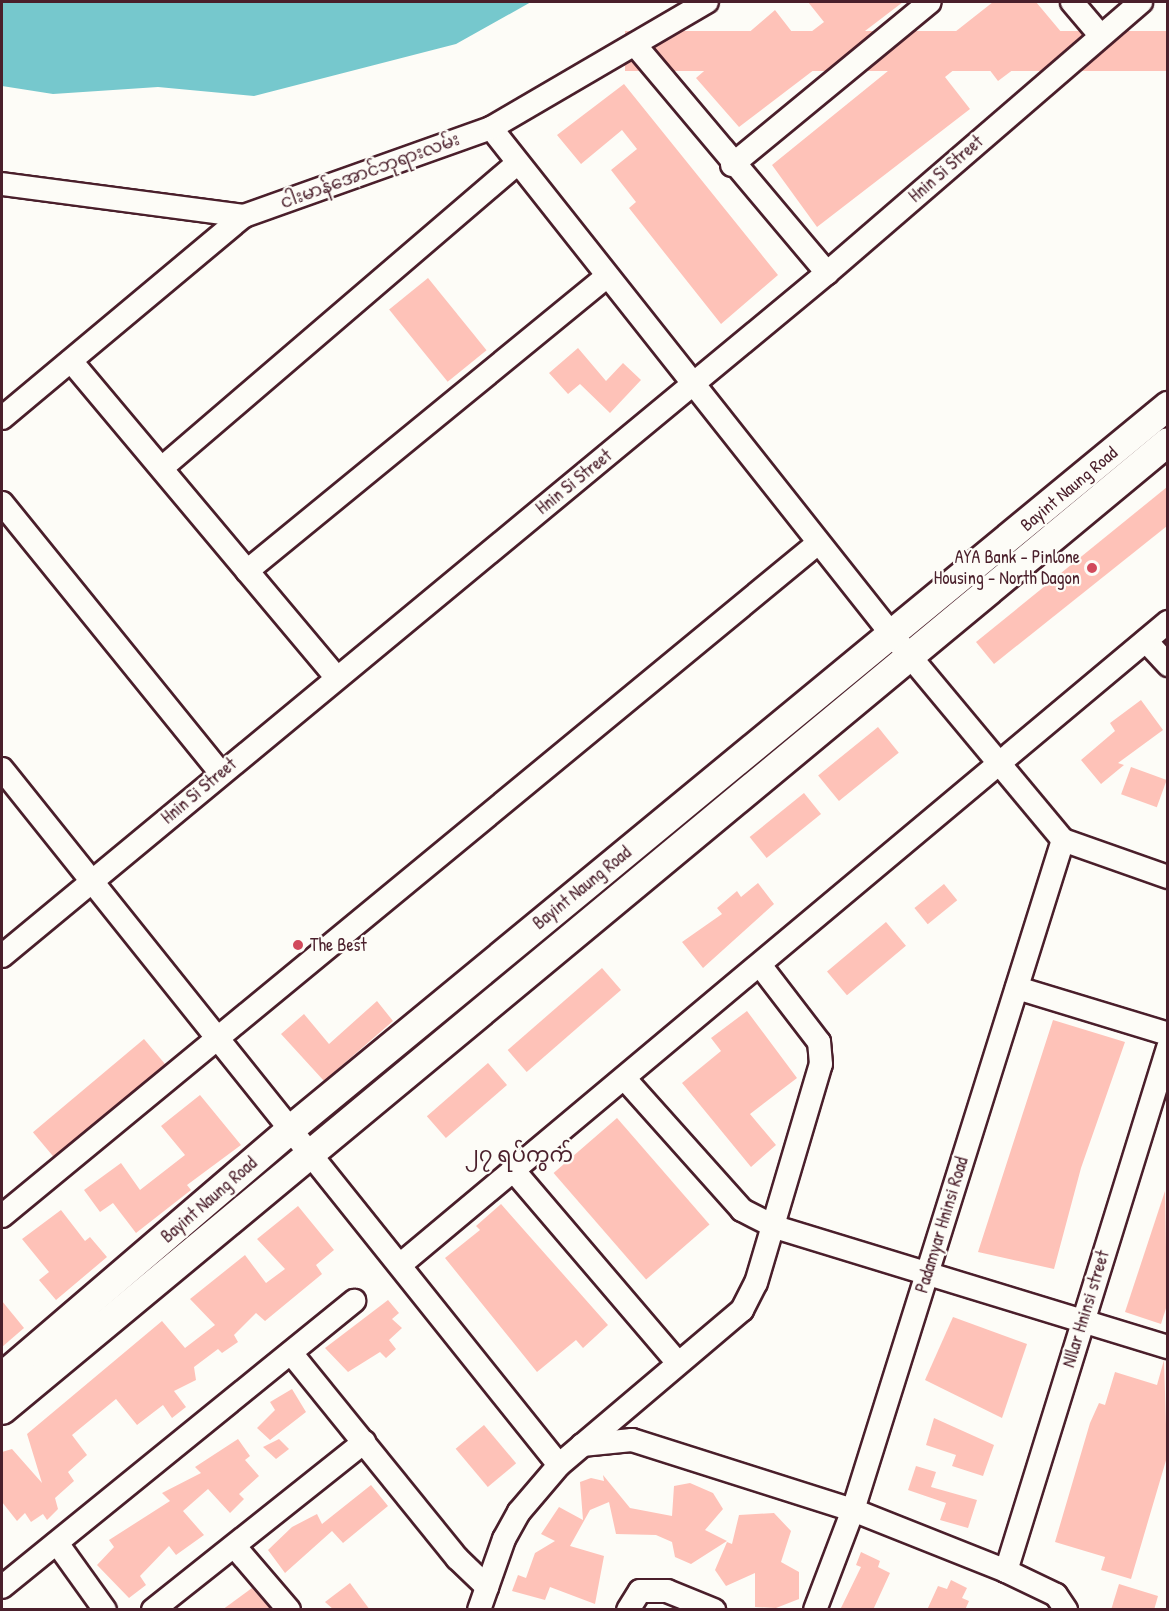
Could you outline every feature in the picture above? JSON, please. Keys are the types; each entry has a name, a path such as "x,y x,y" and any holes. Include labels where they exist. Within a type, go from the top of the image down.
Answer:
{"main road":[{"name":"Bayint Naung Road","path":"2,1410 576,934 902,647 1167,406"},
{"name":"Bayint Naung Road","path":"2,1377 291,1129 557,908 902,647 1167,442"},
{"path":"557,908 576,934"}],"street":[{"name":"ငါးမာန်အောင်ဘုရားလမ်း","path":"2,184 244,216 491,128 636,46 707,2"},
{"path":"732,165 930,2"},
{"path":"1072,2 1100,35"},
{"name":"Hnin Si Street","path":"2,956 336,677 827,273 1100,35 1142,2"},
{"path":"636,46 732,165 827,273"},
{"path":"491,128 606,277 695,383 818,543 1063,840 1167,877"},
{"path":"163,467 518,163"},
{"path":"2,418 244,216"},
{"path":"247,571 606,277"},
{"path":"71,361 163,467 336,677"},
{"path":"2,503 221,773"},
{"path":"2,1216 818,543"},
{"path":"400,1266 1167,622"},
{"path":"1146,640 1167,665"},
{"path":"2,769 93,879 217,1039 559,1465"},
{"name":"Padamyar Hninsi Road","path":"815,1610 852,1510 1063,840"},
{"path":"478,1610 519,1512 559,1465 677,1362 742,1310 776,1227 821,1064 819,1042 760,965"},
{"path":"1017,988 1167,1034"},
{"name":"NIlar Hninsi street","path":"1006,1571 1167,1048"},
{"path":"625,1079 742,1210 776,1227 1167,1347"},
{"path":"514,1171 677,1362"},
{"path":"2,1587 354,1302"},
{"path":"291,1353 457,1558 487,1587"},
{"path":"582,1445 632,1440 852,1510 1006,1571 1056,1595 1066,1610"},
{"path":"153,1610 364,1442"},
{"path":"57,1543 105,1610"},
{"path":"235,1547 289,1610"},
{"path":"628,1610 640,1591 667,1591 714,1610"}],"water":[{"path":"2,2 531,2 456,44 254,96 158,87 53,94 2,86"}],"building":[{"path":"808,2 903,2 739,127 696,78 775,10 799,41 824,22"},
{"path":"993,2 1036,2 1062,33 998,81 976,52 945,77 970,109 817,227 772,165 920,45 927,54"},
{"path":"625,31 1167,31 1167,71 625,71"},
{"path":"624,84 778,275 721,324 629,208 636,202 611,170 637,149 622,130 581,164 557,135"},
{"path":"428,278 487,350 448,382 389,309"},
{"path":"578,348 606,381 623,363 641,380 610,413 580,384 568,394 549,373"},
{"path":"1167,487 1167,526 994,664 976,642"},
{"path":"1141,700 1163,730 1118,763 1124,765 1101,784 1081,760 1115,731 1110,723"},
{"path":"878,727 899,753 839,801 818,775"},
{"path":"1131,767 1167,780 1157,807 1121,794"},
{"path":"804,793 821,814 767,858 750,837"},
{"path":"758,883 774,904 703,968 682,942 722,914 717,908 737,891 741,897"},
{"path":"944,884 957,900 928,924 914,908"},
{"path":"886,922 906,946 847,995 827,971"},
{"path":"602,968 621,990 527,1072 508,1050"},
{"path":"377,1001 393,1021 324,1081 281,1034 304,1014 329,1044"},
{"path":"747,1011 797,1078 750,1114 776,1145 751,1167 682,1083 721,1051 711,1038"},
{"path":"1053,1020 1125,1042 1081,1168 1054,1269 978,1252"},
{"path":"144,1039 165,1064 54,1157 33,1132"},
{"path":"488,1063 507,1085 446,1138 427,1116"},
{"path":"200,1095 241,1145 187,1185 191,1190 136,1233 113,1203 100,1212 84,1190 121,1163 140,1190 185,1155 161,1126"},
{"path":"617,1118 710,1224 646,1280 554,1173"},
{"path":"1165,1191 1167,1305 1161,1324 1125,1312"},
{"path":"501,1204 608,1325 583,1348 576,1340 537,1372 445,1258 480,1230 476,1226"},
{"path":"298,1206 334,1250 316,1265 322,1274 265,1321 256,1313 234,1335 238,1342 222,1353 218,1349 194,1367 196,1380 174,1391 186,1407 172,1418 163,1405 137,1425 116,1399 72,1435 87,1455 68,1472 74,1481 55,1498 58,1509 47,1520 43,1514 31,1522 25,1513 17,1521 2,1502 2,1452 12,1449 42,1483 27,1434 162,1321 185,1348 215,1325 190,1299 245,1255 266,1283 285,1269 257,1239"},
{"path":"61,1210 85,1241 90,1237 107,1257 56,1300 39,1280 49,1272 22,1239"},
{"path":"388,1300 399,1313 392,1319 402,1328 389,1340 396,1349 386,1358 380,1352 348,1372 325,1348"},
{"path":"2,1301 24,1328 2,1347"},
{"path":"953,1317 1027,1344 1002,1418 925,1380"},
{"path":"1164,1360 1167,1457 1131,1579 1101,1570 1105,1557 1055,1542 1090,1423 1099,1403 1105,1405 1115,1372 1157,1385"},
{"path":"292,1389 306,1412 270,1440 257,1428 275,1410 270,1402"},
{"path":"934,1418 994,1445 983,1476 952,1466 956,1455 926,1445"},
{"path":"484,1425 516,1463 488,1487 456,1449"},
{"path":"238,1439 250,1456 245,1460 259,1476 239,1494 244,1499 230,1513 208,1489 183,1511 204,1535 176,1555 169,1546 140,1576 146,1585 129,1598 97,1565 114,1547 109,1540 170,1501 162,1493 201,1473 195,1467"},
{"path":"279,1439 289,1449 276,1459 263,1447"},
{"path":"916,1466 936,1472 931,1487 977,1500 968,1528 940,1520 946,1503 908,1490"},
{"path":"603,1475 630,1508 672,1516 674,1486 690,1483 713,1493 723,1509 705,1530 727,1541 691,1564 675,1557 672,1542 656,1535 616,1534 609,1502 590,1510 570,1546 604,1556 595,1604 550,1587 545,1600 512,1591 518,1575 526,1578 535,1553 555,1541 541,1534 559,1507 583,1520 580,1482 591,1478 604,1481"},
{"path":"371,1485 388,1506 343,1543 332,1531 285,1573 268,1550 292,1527 317,1514 322,1524"},
{"path":"774,1513 791,1531 781,1562 799,1572 799,1599 776,1608 755,1607 755,1573 726,1586 715,1570 727,1542 732,1544 739,1515"},
{"path":"861,1552 880,1561 878,1567 890,1573 873,1610 840,1610 861,1567 856,1565"},
{"path":"951,1580 967,1588 962,1598 969,1601 965,1610 927,1610 938,1586 947,1589"},
{"path":"350,1583 370,1610 334,1610 325,1602"},
{"path":"1119,1584 1158,1596 1154,1610 1111,1610"},
{"path":"252,1588 271,1610 222,1610"}],"place":[{"name":"AYA Bank - Pinlone Housing - North Dagon","path":"1092,568"},
{"name":"The Best","path":"298,945"}],"district":[{"name":"၂၇ ရပ်ကွက်","path":"519,1155"}]}
